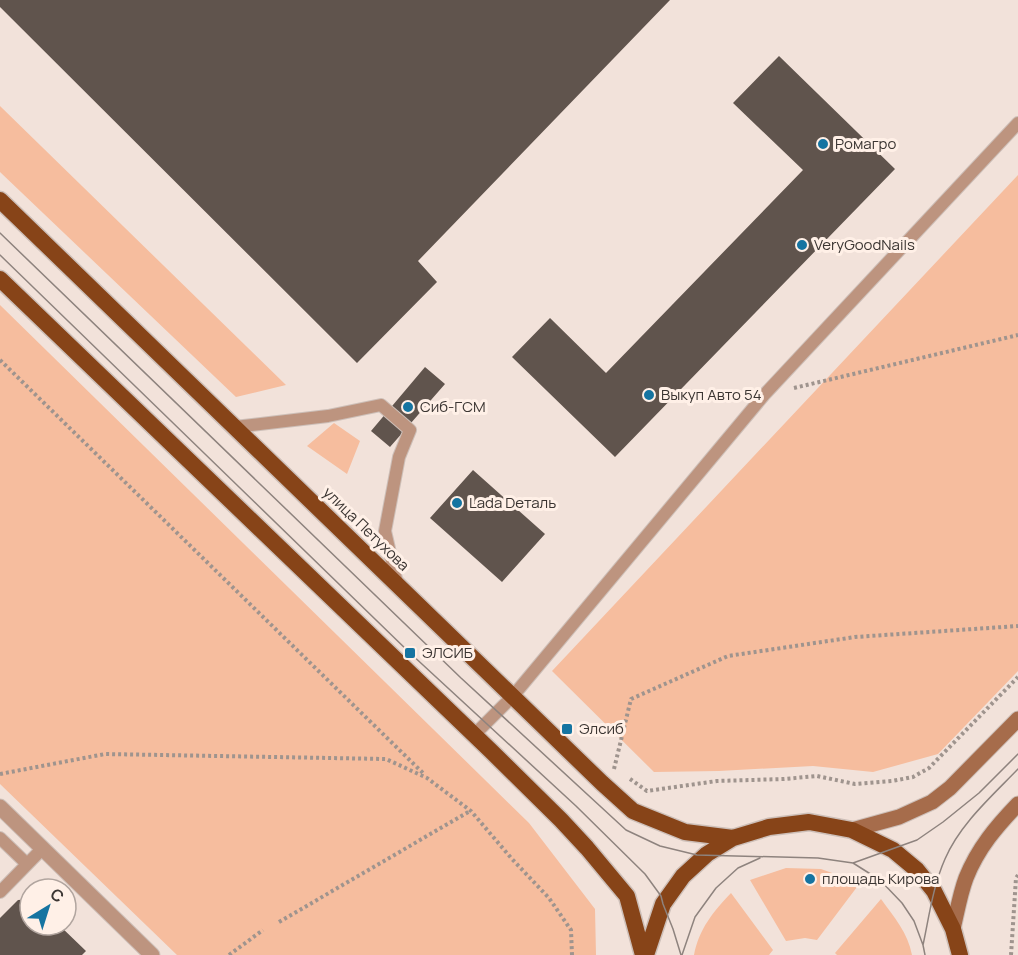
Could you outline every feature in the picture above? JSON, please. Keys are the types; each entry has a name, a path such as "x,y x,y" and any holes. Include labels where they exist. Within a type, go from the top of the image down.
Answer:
{"highway":[{"name":"улица Петухова","path":"0,200 633,811 685,832 733,838"},
{"path":"0,279 561,820 627,896 644,955"},
{"path":"644,955 663,904 683,876 707,854 733,838 769,827 809,822 852,830 887,846 917,870 934,891 953,929 960,955"}],"main road":[{"path":"852,830 899,817 932,802 950,788 1018,719"},
{"path":"953,929 966,878 981,848 1018,804"}],"street":[{"path":"0,807 152,955"}],"lane":[{"path":"474,735 513,696 764,395 1018,123"},
{"path":"235,427 328,416 381,405 410,430 399,457 385,531 397,584"},
{"path":"0,838 27,864"},
{"path":"0,892 42,849"}],"path":[{"path":"764,395 1018,335"},
{"path":"0,360 427,778 471,811 549,898 566,922 571,930 572,955"},
{"path":"614,769 631,699 728,656 855,637 1018,626"},
{"path":"606,762 647,791 717,781 817,776 855,783 892,781 913,777 929,768 1018,677"},
{"path":"0,774 105,754 386,759 427,778"},
{"path":"279,922 471,811"},
{"path":"1011,955 1018,875"},
{"path":"229,955 263,930"}],"shaded area":[{"path":"0,106 286,385 236,397 0,172"},
{"path":"1018,175 1018,671 938,754 873,772 813,766 654,772 552,671"},
{"path":"0,305 529,823 595,909 596,955 177,955 0,784"},
{"path":"334,423 360,441 347,474 307,446"},
{"path":"786,868 821,869 860,883 817,940 805,938 786,941 750,880"},
{"path":"731,893 773,950 769,955 694,955 699,937 708,921"},
{"path":"881,899 904,932 912,955 837,955 835,953"}],"building":[{"path":"0,0 670,0 418,261 437,282 357,363 0,7"},
{"path":"779,56 895,169 615,457 512,357 550,318 606,373 803,170 733,103"},
{"name":"Сиб-ГСМ","path":"425,367 445,384 390,447 371,431"},
{"path":"473,470 545,534 502,582 430,518"},
{"path":"18,900 18,937 71,937 86,951 82,955 0,955 0,918"}],"tram line":[{"path":"0,233 461,678 626,830 660,846 697,855 818,858 853,863 880,880 902,903 914,921 925,955"},
{"path":"0,255 410,653 576,806 645,874 661,896 681,955"},
{"path":"853,863 917,840 979,793 1018,754"},
{"path":"923,945 937,880 951,846 977,811 1018,769"},
{"path":"682,955 695,917 716,888 738,868 760,858"}],"place":[{"name":"Ромагро","path":"823,144"},
{"name":"VeryGoodNails","path":"802,245"},
{"name":"Выкуп Авто 54","path":"649,395"},
{"name":"Сиб-ГСМ","path":"408,407"},
{"name":"Lada Dеталь","path":"457,503"},
{"name":"ЭЛСИБ","path":"410,653"},
{"name":"Элсиб","path":"567,729"},
{"name":"площадь Кирова","path":"810,879"}]}
